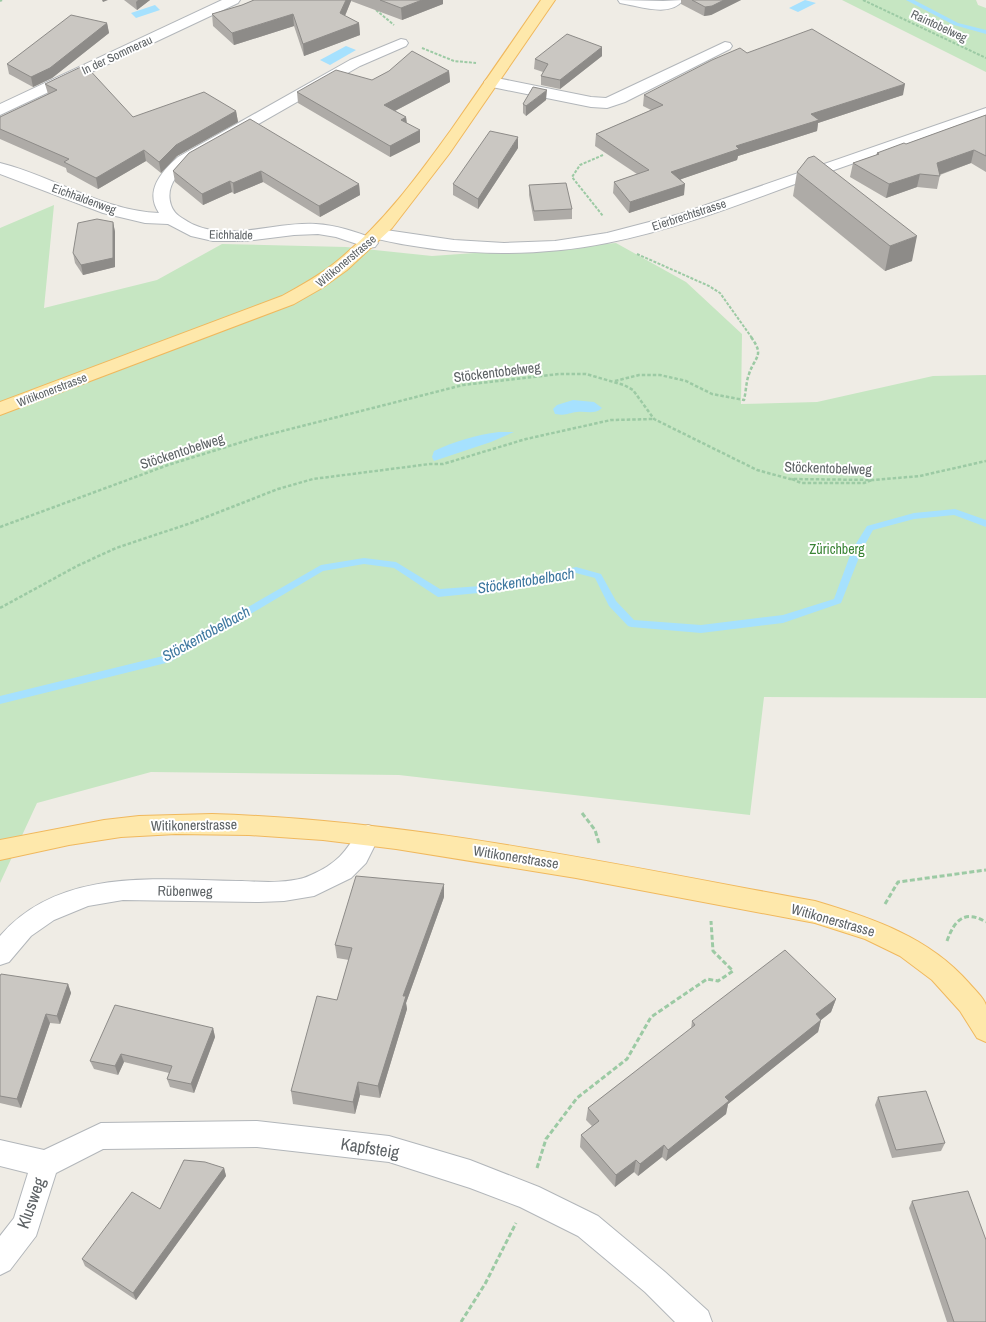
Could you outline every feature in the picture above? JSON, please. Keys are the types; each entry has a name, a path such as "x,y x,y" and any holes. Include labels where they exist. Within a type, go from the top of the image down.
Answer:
{"main road":[{"name":"Witikonerstrasse","path":"0,409 288,300 313,288 351,260 374,238 433,165 548,0"},
{"name":"Witikonerstrasse","path":"0,850 89,831 138,826 243,825 368,835 599,870 815,912 850,922 899,942 929,961 964,996 980,1017 986,1030"}],"street":[{"name":"In der Sommerau","path":"0,110 233,0"},
{"path":"625,0 665,6 676,0"},
{"path":"171,219 164,208 161,198 163,183 170,172 184,160 355,63 401,43"},
{"path":"492,82 591,102 607,103 620,99 725,46"},
{"name":"Eierbrechtstrasse","path":"374,238 459,246 500,248 553,246 619,237 706,210 986,113"},
{"name":"Eichhaldenweg","path":"0,168 109,210 145,218 171,219"},
{"name":"Eichhalde","path":"171,219 203,234 217,237 246,236 312,229 352,237 374,238"},
{"name":"Rübenweg","path":"0,954 22,928 45,912 86,896 123,890 265,892 284,891 314,886 342,871 357,856 368,835"},
{"name":"Kapfsteig","path":"45,1164 101,1136 257,1134 389,1148 470,1174 529,1197 588,1226 655,1282 697,1322"},
{"path":"0,1153 45,1164"},
{"name":"Klusweg","path":"0,1260 26,1226 45,1164"}],"path":[{"name":"Raintobelweg","path":"863,0 986,58"},
{"path":"371,5 404,34 401,43 418,46 462,62 482,63"},
{"path":"603,155 580,165 572,177 619,237"},
{"path":"615,381 639,375 660,376 686,381 712,394 744,400 749,374 759,355 758,346 720,293 709,286 635,253"},
{"name":"Stöckentobelweg","path":"0,526 182,460 255,438 422,394 463,385 560,374 586,374 615,381 633,390 654,419 757,470 802,483 864,483 874,480 920,476 986,461"},
{"path":"0,608 77,566 116,548 191,523 278,489 313,479 430,464 444,464 526,439 611,420 654,419"},
{"path":"582,814 592,824 598,838 599,845"},
{"path":"886,904 898,882 986,870"},
{"path":"947,940 953,926 961,919 972,916 986,922"},
{"path":"460,1322 485,1284 529,1197 546,1139 577,1098 627,1059 651,1017 706,979 718,981 733,971 713,951 711,917"}],"green space":[{"path":"842,0 976,0 978,5 986,8 986,72"},
{"name":"Zürichberg","path":"54,205 44,308 157,280 222,244 346,247 432,256 616,243 686,282 742,334 741,404 817,402 933,376 986,375 986,698 764,697 750,815 399,775 151,772 37,803 0,883 0,228"}],"water":[{"path":"805,0 816,3 798,12 789,8"},
{"path":"155,5 160,10 136,18 131,13"},
{"path":"346,46 356,50 330,65 320,60"},
{"path":"573,400 594,402 602,408 593,412 577,412 563,415 555,414 553,409 557,405"},
{"path":"499,432 514,432 491,442 434,461 432,457 434,451 458,441"}],"building":[{"path":"254,0 346,0 340,13 359,23 303,44 293,14 232,33 212,14"},
{"path":"380,0 422,0 401,8"},
{"path":"692,0 724,0 712,6 705,7"},
{"path":"71,15 107,23 50,68 31,77 7,64"},
{"path":"812,29 905,84 811,114 819,120 736,146 739,149 671,172 685,184 630,202 614,182 649,170 596,134 663,105 644,95 712,60 740,48 747,53"},
{"path":"567,34 602,47 560,80 541,76 548,64 535,59"},
{"path":"412,51 449,71 384,105 406,117 401,120 420,130 390,146 297,92 336,70 372,80 389,71"},
{"path":"85,65 133,117 204,92 236,111 176,145 159,162 144,150 96,178 64,162 69,159 0,129 0,117 57,90 45,84"},
{"path":"533,87 547,90 526,106 523,104"},
{"path":"986,115 986,156 974,150 937,163 940,176 920,174 889,184 853,163 904,143 906,144"},
{"path":"250,119 359,184 319,206 261,171 233,183 230,181 202,194 173,171 189,153"},
{"path":"490,131 518,137 478,199 453,184"},
{"path":"814,156 917,236 890,246 797,172 808,158"},
{"path":"566,183 572,209 534,211 529,185"},
{"path":"97,219 113,222 113,258 81,265 73,253 78,223"},
{"path":"356,876 444,884 403,996 406,996 378,1086 358,1082 353,1102 291,1091 317,996 337,1000 352,948 335,945"},
{"path":"785,950 836,999 816,1014 821,1020 725,1097 729,1101 668,1150 664,1145 640,1164 636,1160 616,1175 581,1135 599,1121 588,1108 695,1025 692,1021"},
{"path":"1,974 68,984 57,1016 46,1014 17,1099 0,1096"},
{"path":"115,1005 213,1028 191,1084 167,1079 172,1066 121,1054 115,1066 90,1061"},
{"path":"926,1091 945,1143 896,1150 878,1097"},
{"path":"184,1160 205,1162 224,1168 133,1293 82,1259 132,1192 160,1209"},
{"path":"968,1191 986,1240 986,1322 954,1322 912,1201"}],"waterway":[{"path":"909,0 956,24 986,32"},
{"name":"Stöckentobelbach","path":"0,700 166,659 321,568 364,561 396,565 438,593 508,587 576,570 598,576 612,603 631,623 701,629 783,619 838,601 857,550 870,528 914,516 955,512 986,524"}]}
